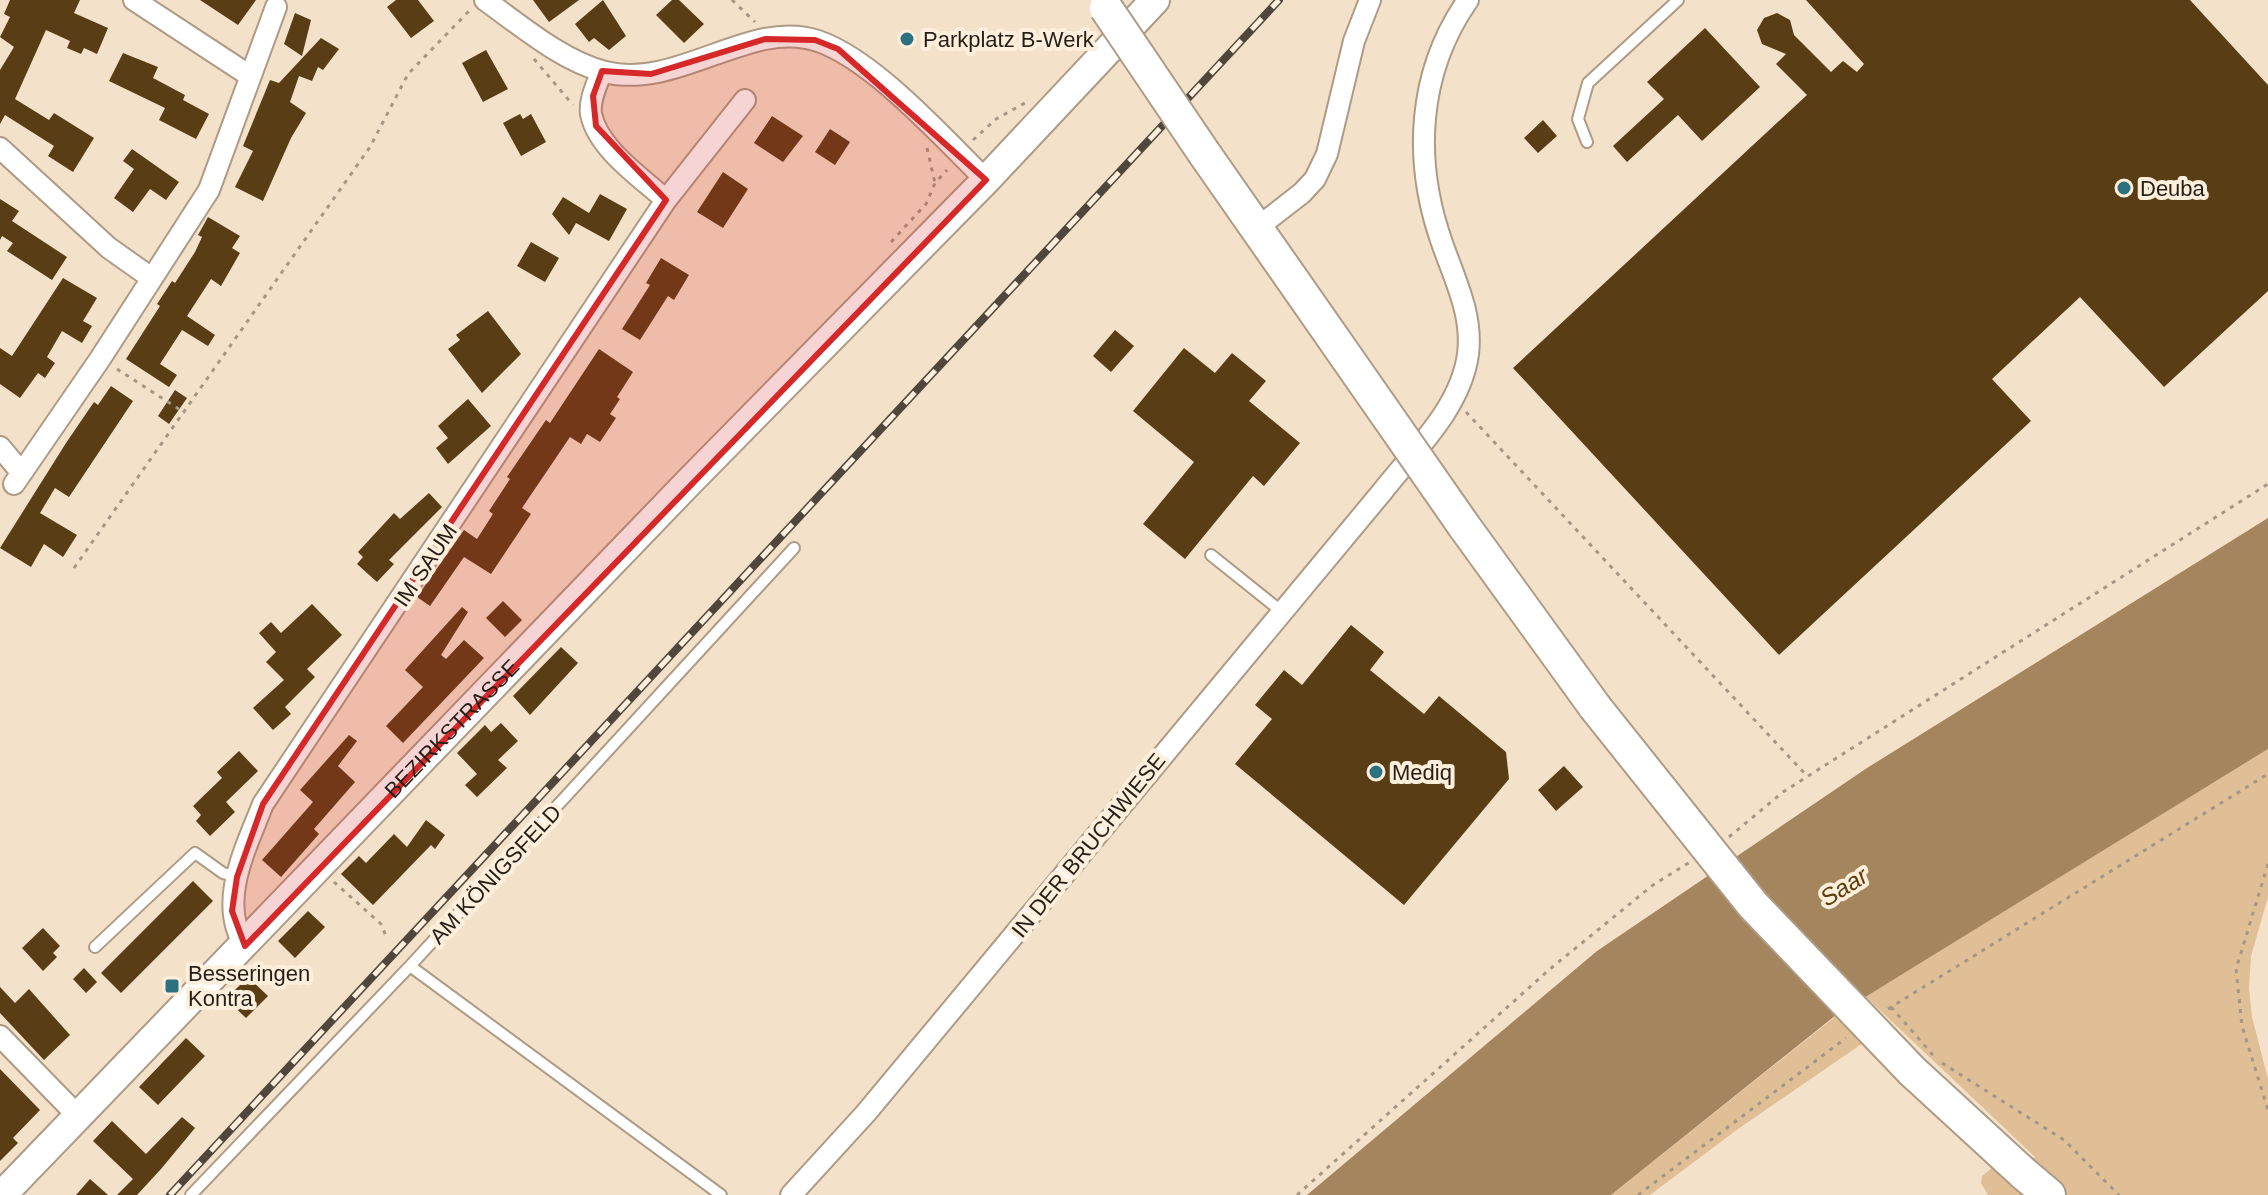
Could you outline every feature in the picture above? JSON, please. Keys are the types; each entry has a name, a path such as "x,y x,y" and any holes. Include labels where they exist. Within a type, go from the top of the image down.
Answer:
{"main road":[{"path":"1103,4 1464,526 1595,707 1753,905 1912,1071 2049,1195"}],"street":[{"path":"134,0 250,76"},
{"name":"BEZIRKSTRASSE","path":"2,1195 986,180 1155,0"},
{"path":"1257,228 1315,179 1327,154 1354,41 1370,0"},
{"name":"IN DER BRUCHWIESE","path":"791,1195 866,1113 1382,492 1453,401 1468,356 1469,323 1426,196 1422,152 1434,70 1452,23 1468,0"},
{"path":"477,5 602,71 628,76 687,67 765,39 815,40 838,49 884,85 986,180"},
{"path":"0,447 18,478 100,359 150,277 209,190 276,7"},
{"path":"602,71 591,113 605,142 666,200"},
{"name":"IM SAUM","path":"245,946 234,925 237,877 263,804 435,551 666,200 745,100"},
{"path":"0,148 109,248 150,277"},
{"path":"0,1036 78,1116"}],"lane":[{"path":"1587,142 1578,119 1588,83 1678,0"},
{"name":"AM KÖNIGSFELD","path":"191,1195 410,966 794,548"},
{"path":"1211,555 1281,611"},
{"path":"95,947 195,853 223,873 237,877"},
{"path":"410,966 721,1195"}],"path":[{"path":"732,0 765,39"},
{"path":"74,568 370,147 408,74 477,5"},
{"path":"530,55 577,110 591,113"},
{"path":"100,359 185,413"},
{"path":"1453,401 1808,777"},
{"path":"1717,845 1783,792 2268,484"},
{"path":"1878,1016 2268,774"},
{"path":"1297,1195 1550,969 1653,885 1694,860"},
{"path":"2268,864 2236,969 2242,1026 2268,1110"},
{"path":"319,869 381,924 386,936"},
{"path":"1891,1007 1937,1059 2064,1140 2119,1195"},
{"path":"1638,1195 1852,1034"}],"highlighted area":[{"path":"765,39 815,40 838,49 986,180 245,946 232,911 237,877 263,804 666,200 596,126 593,96 602,71 651,74"}],"shaded area":[{"path":"2268,749 2268,897 2251,956 2249,988 2252,1017 2268,1079 2268,1195 1988,1195 1981,1183 1982,1176 1993,1167 2013,1185 2035,1157 1865,996"},
{"path":"1836,1016 1863,1043 1738,1129 1650,1195 1611,1195"}],"water":[{"name":"Saar","path":"2268,518 2268,749 1836,1015 1611,1195 1307,1195 1597,951 1867,768"}],"building":[{"path":"10,0 80,0 74,13 108,28 97,54 84,48 81,54 67,48 70,41 46,30 15,99 49,120 54,113 94,138 73,172 48,156 54,146 5,115 0,124 0,70 14,47 0,37 10,17 4,14"},
{"path":"200,0 256,0 238,25"},
{"path":"396,0 418,0 434,21 411,38 387,7"},
{"path":"533,0 579,0 549,22"},
{"path":"603,0 626,36 609,50 594,38 589,42 575,24"},
{"path":"672,0 679,0 704,24 684,43 656,15"},
{"path":"1806,0 2190,0 2268,85 2268,291 2164,387 2080,297 1992,379 2031,421 1779,655 1513,368 1807,95 1776,64 1786,54 1762,44 1757,30 1764,18 1777,13 1790,20 1794,35 1831,72 1843,61 1857,72 1864,64"},
{"path":"295,13 311,20 302,56 284,44"},
{"path":"1705,28 1760,87 1702,141 1678,115 1627,162 1613,146 1664,99 1647,82"},
{"path":"321,38 339,49 323,70 318,67 312,81 299,76 290,102 306,113 291,138 263,201 235,187 253,151 243,146 270,80 279,83"},
{"path":"486,50 508,89 483,102 462,63"},
{"path":"123,53 158,67 153,78 185,95 183,100 209,114 196,139 159,120 165,108 109,81"},
{"path":"520,114 523,119 531,114 546,142 521,156 503,123"},
{"path":"772,116 803,136 783,162 754,143"},
{"path":"1543,120 1557,136 1538,153 1524,138"},
{"path":"830,129 850,142 835,165 815,152"},
{"path":"132,149 179,182 166,200 150,189 133,212 114,198 134,169 123,161"},
{"path":"723,172 748,189 723,228 697,212"},
{"path":"600,194 627,209 609,241 576,223 569,235 552,214 563,197 589,213"},
{"path":"0,199 19,211 12,221 67,257 52,280 7,251 13,243 2,236 0,240"},
{"path":"208,217 240,236 232,248 240,253 221,286 211,279 187,316 215,335 208,346 182,330 160,364 177,375 169,387 126,359 160,306 157,304 195,252 202,237 198,235"},
{"path":"531,242 559,258 545,282 517,266"},
{"path":"661,258 689,275 674,300 668,296 640,340 622,329 650,285 646,283"},
{"path":"63,278 97,298 83,321 92,326 82,343 62,331 47,357 55,363 45,378 38,373 20,398 0,384 0,348 12,356"},
{"path":"488,311 521,354 482,393 448,349 460,340 456,335"},
{"path":"1115,330 1134,346 1111,372 1093,356"},
{"path":"1184,348 1215,373 1232,353 1266,381 1249,401 1300,443 1264,486 1253,476 1185,559 1143,524 1194,462 1133,411"},
{"path":"599,349 633,372 610,414 616,418 600,442 587,434 581,444 570,437 522,508 531,514 491,574 464,557 430,606 417,597 464,530 477,539 493,514 489,511 510,479 507,477 546,420 550,423"},
{"path":"111,386 133,401 69,497 55,488 40,513 77,535 63,557 44,544 31,567 0,548 94,402 98,405"},
{"path":"175,390 187,398 169,424 158,416"},
{"path":"468,399 491,426 448,464 436,448 448,438 438,426"},
{"path":"429,493 442,507 389,560 394,564 377,582 357,564 363,557 358,552 394,513 400,519"},
{"path":"503,601 522,620 505,637 486,618"},
{"path":"312,604 342,635 307,669 315,677 285,707 291,714 273,730 253,708 284,680 266,662 276,652 259,633 271,622 281,633"},
{"path":"462,607 468,612 441,655 446,659 464,640 484,658 403,743 386,726 423,687 405,670"},
{"name":"Mediq","path":"1351,625 1384,652 1370,670 1424,714 1439,696 1506,752 1509,779 1404,905 1235,764 1272,719 1255,705 1284,670 1302,685"},
{"path":"561,647 578,663 530,715 513,696"},
{"path":"501,723 518,741 498,760 507,768 477,797 465,785 477,774 457,753 485,725 491,732"},
{"path":"349,735 357,741 338,766 355,782 314,829 319,834 281,877 262,860 313,802 300,790"},
{"path":"239,751 258,771 226,802 235,812 210,836 196,821 201,815 193,806 222,778 217,772"},
{"path":"1564,766 1583,787 1556,811 1538,790"},
{"path":"426,820 445,835 435,849 431,845 373,905 341,874 359,856 366,863 394,834 407,847"},
{"path":"193,881 213,901 121,993 101,973"},
{"path":"308,911 325,927 295,958 278,941"},
{"path":"43,928 60,946 53,953 57,957 43,971 22,948"},
{"path":"84,968 97,982 86,993 73,979"},
{"path":"248,977 268,996 246,1018 226,999"},
{"path":"0,987 15,1003 29,989 70,1035 44,1060 0,1013"},
{"path":"186,1038 205,1056 158,1105 139,1087"},
{"path":"0,1069 40,1110 13,1138 18,1143 0,1161"},
{"path":"182,1117 195,1128 161,1169 137,1195 117,1195 133,1179 93,1141 112,1121 146,1154"},
{"path":"90,1179 108,1195 76,1195"}],"railway":[{"path":"170,1195 1279,0"}],"place":[{"name":"Parkplatz B-Werk","path":"907,39"},
{"name":"Deuba","path":"2124,188"},
{"name":"Mediq","path":"1376,772"},
{"name":"Besseringen Kontra","path":"172,986"}]}
